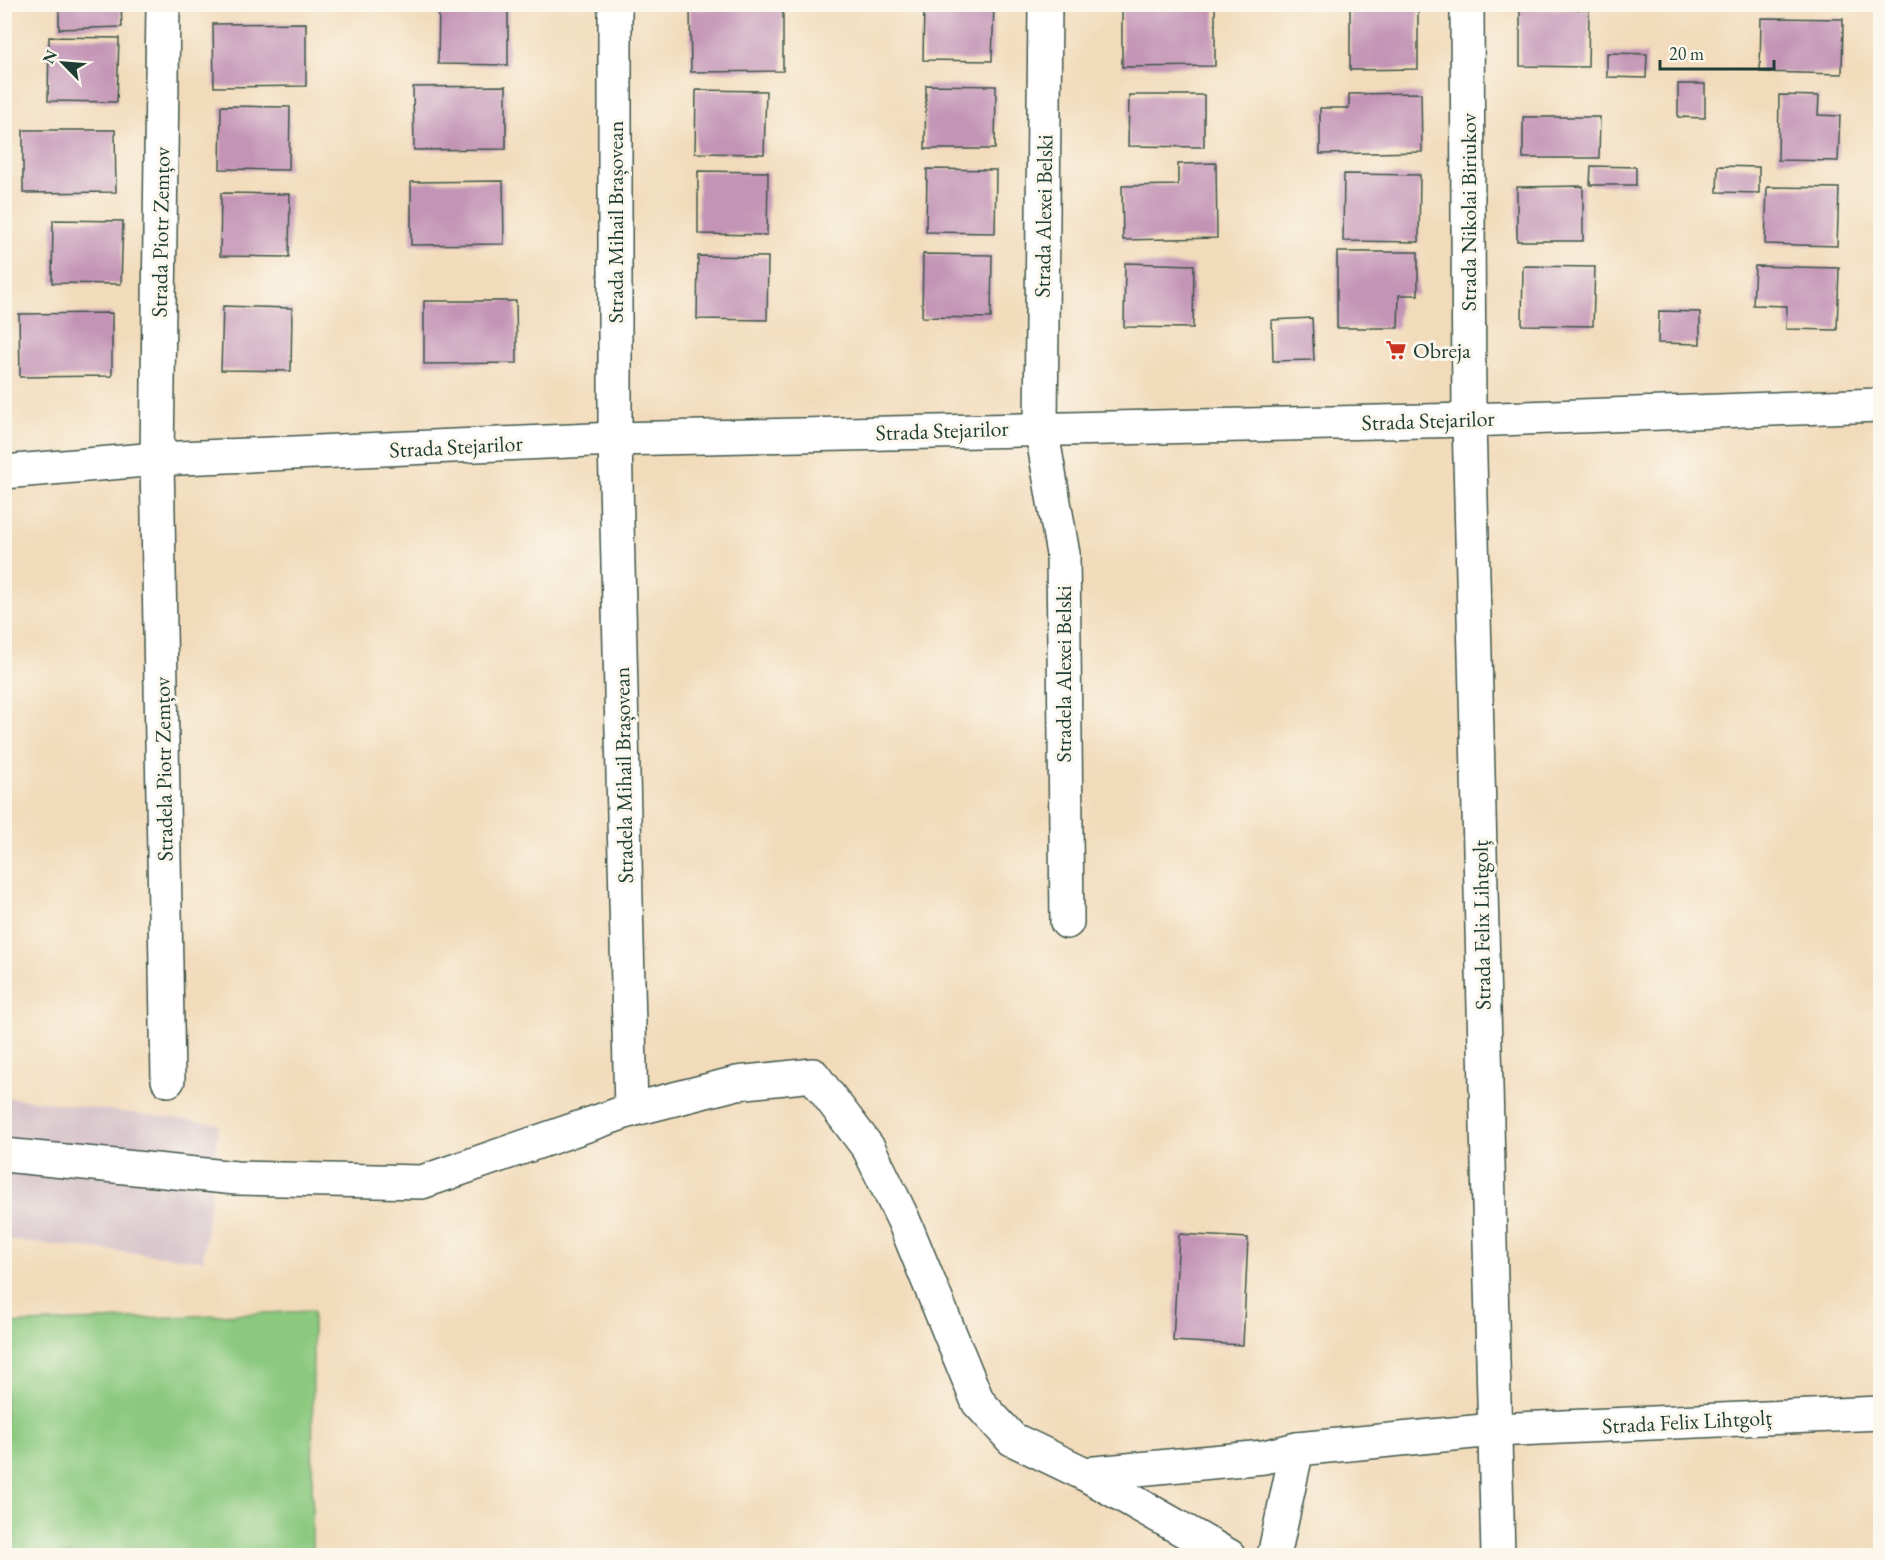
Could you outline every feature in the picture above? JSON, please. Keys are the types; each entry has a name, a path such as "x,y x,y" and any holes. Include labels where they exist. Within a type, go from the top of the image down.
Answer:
{"street":[{"name":"Strada Piotr Zemțov","path":"157,459 163,4"},
{"name":"Strada Mihail Brașovean","path":"615,4 615,439"},
{"name":"Strada Alexei Belski","path":"1041,428 1045,4"},
{"name":"Strada Nikolai Biriukov","path":"1467,4 1468,420"},
{"name":"Strada Stejarilor","path":"4,472 157,459 615,439 1468,420 1881,405"},
{"name":"Strada Felix Lihtgolţ","path":"1468,420 1498,1556"},
{"name":"Stradela Alexei Belski","path":"1041,428 1063,554 1067,922"},
{"name":"Stradela Mihail Brașovean","path":"615,439 631,1110"},
{"name":"Stradela Piotr Zemțov","path":"157,459 168,1080"},
{"path":"4,1155 236,1178 423,1182 631,1110 737,1083 813,1075 869,1149 903,1219 978,1402 1012,1439 1085,1474 1222,1549 1229,1556"},
{"name":"Strada Felix Lihtgolţ","path":"1085,1474 1264,1457 1297,1449 1494,1430 1881,1413"},
{"path":"1274,1556 1297,1449"}],"shaded area":[{"path":"5,1097 219,1124 203,1260 5,1240"}],"green space":[{"path":"313,1311 312,1555 5,1555 5,1324"}],"building":[{"path":"59,4 121,4 122,27 59,29"},
{"path":"439,4 508,4 508,65 438,64"},
{"path":"924,4 994,4 992,61 923,60"},
{"path":"1122,4 1215,4 1215,66 1122,67"},
{"path":"783,8 783,71 691,72 690,9"},
{"path":"1350,8 1418,8 1418,69 1350,70"},
{"path":"1520,9 1589,10 1588,67 1520,66"},
{"path":"1761,18 1843,19 1842,74 1760,72"},
{"path":"306,23 306,86 214,87 213,24"},
{"path":"49,37 119,38 117,102 48,101"},
{"path":"1607,53 1647,54 1646,78 1607,77"},
{"path":"1678,84 1705,84 1705,118 1678,117"},
{"path":"926,85 996,86 995,149 925,149"},
{"path":"506,86 506,149 414,150 413,87"},
{"path":"696,90 766,91 764,154 695,153"},
{"path":"1421,93 1422,152 1320,154 1320,108 1349,108 1349,94"},
{"path":"1129,95 1204,95 1204,147 1128,146"},
{"path":"1779,95 1819,96 1818,115 1840,116 1838,161 1778,160"},
{"path":"221,106 290,107 289,170 220,169"},
{"path":"1523,117 1600,117 1599,158 1523,158"},
{"path":"23,130 115,130 116,192 23,193"},
{"path":"1216,163 1217,238 1123,240 1122,186 1178,185 1178,164"},
{"path":"1591,166 1636,167 1636,185 1590,185"},
{"path":"1718,166 1759,167 1759,193 1717,192"},
{"path":"927,169 996,170 995,233 926,232"},
{"path":"698,171 768,172 767,235 698,234"},
{"path":"1344,174 1420,175 1419,242 1343,241"},
{"path":"503,181 504,244 411,245 411,182"},
{"path":"1583,186 1583,241 1517,241 1517,187"},
{"path":"1767,187 1839,188 1837,246 1765,244"},
{"path":"221,193 290,194 289,257 220,256"},
{"path":"53,220 123,221 121,284 52,283"},
{"path":"1337,252 1418,252 1418,295 1399,295 1398,328 1337,328"},
{"path":"923,254 992,255 991,318 922,317"},
{"path":"698,256 768,257 767,320 697,319"},
{"path":"1125,263 1194,265 1193,328 1124,327"},
{"path":"1523,266 1595,267 1593,326 1522,325"},
{"path":"1755,266 1839,268 1837,330 1786,329 1787,306 1753,305"},
{"path":"424,301 516,301 517,363 424,364"},
{"path":"223,306 292,308 291,371 221,370"},
{"path":"1659,311 1700,312 1700,344 1658,343"},
{"path":"112,313 112,376 20,377 19,314"},
{"path":"1312,318 1314,360 1273,361 1272,320"},
{"path":"1179,1234 1248,1238 1243,1345 1173,1341"}],"place":[{"name":"Obreja","path":"1396,350"}]}
